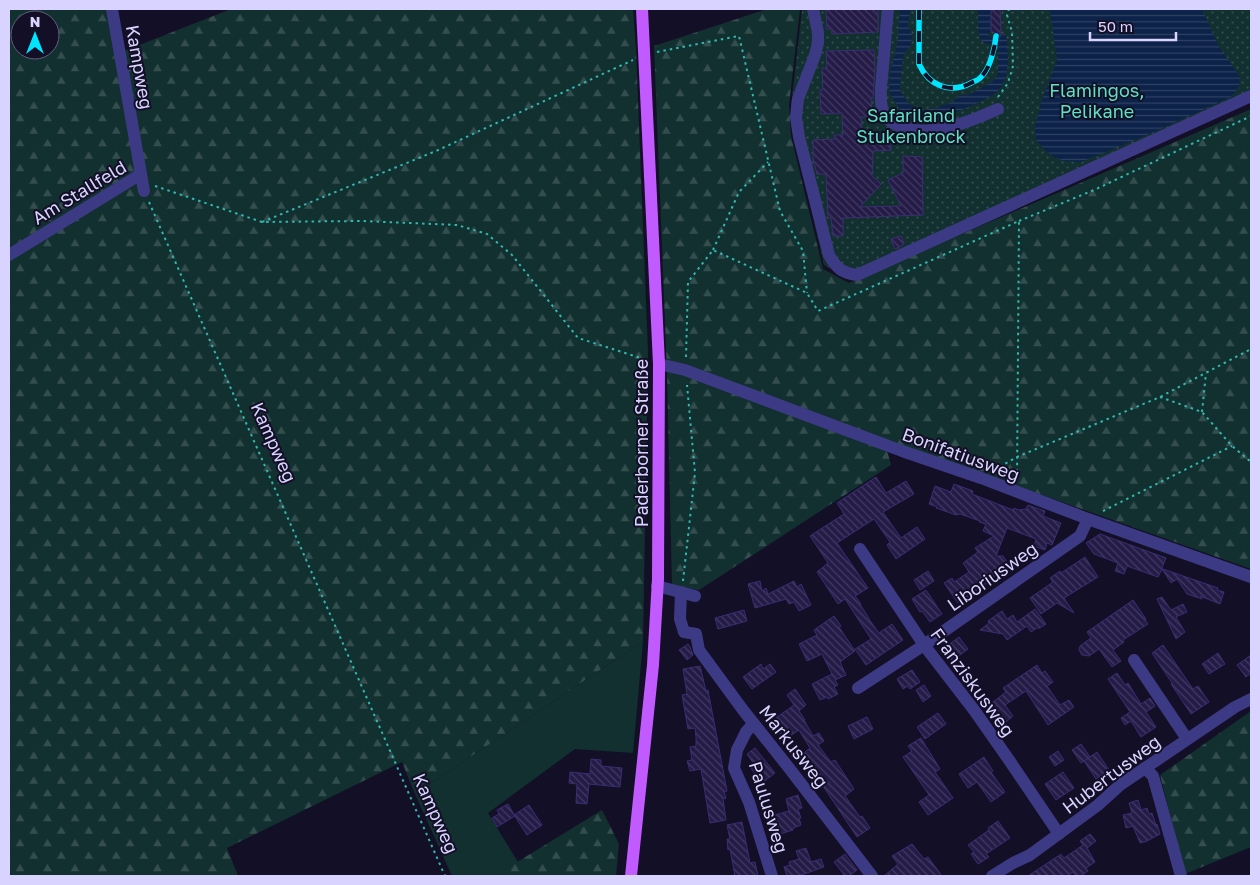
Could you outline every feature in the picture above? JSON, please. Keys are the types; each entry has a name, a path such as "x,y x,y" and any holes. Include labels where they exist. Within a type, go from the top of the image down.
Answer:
{"main road":[{"name":"Paderborner Straße","path":"631,876 653,664 657,586 659,364 642,9"}],"street":[{"name":"Kampweg","path":"112,9 144,191"},
{"path":"813,9 818,32 818,43 798,99 796,116 799,137 829,255 833,264 840,270 848,273 857,274 1251,96"},
{"path":"888,9 882,100 883,112 892,123 902,128 926,131 950,127 976,119 998,109"},
{"name":"Am Stallfeld","path":"9,255 141,174"},
{"name":"Bonifatiusweg","path":"659,364 685,370 902,452 981,478 1251,577"},
{"name":"Liboriusweg","path":"858,688 924,645 1080,536 1088,518"},
{"name":"Franziskusweg","path":"860,549 924,645 974,710 1059,834"},
{"path":"657,586 695,596"},
{"name":"Markusweg","path":"681,592 680,619 684,632 696,634 699,650 753,724 790,768 872,876"},
{"path":"1134,660 1187,740"},
{"name":"Hubertusweg","path":"992,876 1030,855 1098,805 1120,785 1234,707 1251,699"},
{"name":"Paulusweg","path":"753,724 746,732 737,750 734,768 749,802 772,876"},
{"path":"1145,768 1153,776 1181,876"}],"path":[{"path":"998,109 994,103 1008,83 1013,66 1012,32 1007,15 1009,9"},
{"path":"262,222 436,150 645,54 739,36 780,211 803,251 807,293 818,311 1019,221 1094,190 1251,116"},
{"path":"681,592 695,473 685,370 688,282 713,250 739,192 768,162"},
{"path":"141,174 150,185 262,222 362,221 457,224 487,234 512,255 578,338 659,364"},
{"name":"Kampweg","path":"144,191 445,876"},
{"path":"1018,492 1019,221"},
{"path":"713,250 807,293"},
{"path":"981,478 1017,457 1160,397 1251,349"},
{"path":"1202,412 1206,372"},
{"path":"1160,397 1202,412 1232,446 1251,462"},
{"path":"1088,518 1232,446"}],"green space":[{"path":"9,9 116,9 124,51 231,9 633,9 648,352 643,642 415,794 402,762 227,848 238,876 9,876"},
{"path":"767,9 800,9 789,105 791,136 823,269 849,283 1251,109 1251,569 884,439 891,465 699,590 672,586 667,373 654,46"},
{"name":"Safariland Stukenbrock","path":"802,9 1251,9 1251,100 851,280 824,265 794,135 791,107"},
{"path":"643,642 633,753 575,749 488,813 518,862 494,876 452,876 415,794"},
{"path":"1251,711 1251,847 1185,874 1160,775"},
{"path":"602,810 619,844 616,876 494,876"}],"water":[{"path":"900,9 910,9 908,25 912,34 911,46 905,52 900,83 900,89 908,103 925,110 936,108 953,102 960,95 968,95 992,82 997,76 998,44 986,44 981,39 978,26 978,9 990,9 991,32 988,33 989,37 1001,37 1003,33 1006,35 1008,68 1001,87 984,99 942,117 920,120 902,112 890,92 891,71 898,40"},
{"path":"1050,9 1202,9 1218,45 1240,77 1239,87 1231,97 1081,162 1065,161 1056,158 1036,140 1035,126 1041,103 1057,60"}],"building":[{"path":"826,9 878,9 878,32 832,34 832,29 827,29"},
{"path":"991,9 1000,9 1001,36 991,31"},
{"path":"874,50 875,67 873,98 871,98 872,117 861,117 862,137 890,134 891,150 873,151 872,176 881,184 860,207 901,206 888,180 903,173 903,156 922,157 923,215 843,218 843,236 833,236 831,218 828,218 826,174 817,174 813,160 813,140 835,139 834,135 843,135 842,113 821,114 820,90 823,90 822,68 827,68 826,51"},
{"path":"901,236 904,244 895,249 891,239"},
{"path":"876,477 886,493 906,481 914,494 883,512 901,538 917,527 925,539 896,559 887,545 890,542 874,519 837,543 868,588 855,596 871,622 879,633 892,624 903,640 866,665 855,649 871,639 845,599 838,604 817,572 828,563 810,536 844,514 837,503"},
{"path":"954,484 973,491 972,494 1013,510 1014,508 1019,510 1026,509 1028,505 1045,511 1043,516 1061,523 1052,545 1047,543 1045,550 1034,546 1036,539 1007,528 996,556 1003,556 1010,566 958,603 944,583 952,578 954,582 969,572 963,563 978,552 975,548 994,536 983,531 986,524 980,521 960,514 956,515 929,504 935,486 951,492"},
{"path":"1100,534 1166,558 1162,568 1160,568 1218,588 1217,590 1224,592 1220,604 1200,596 1202,599 1187,594 1177,579 1171,583 1162,569 1158,577 1127,566 1124,574 1115,571 1118,563 1094,554 1086,543"},
{"path":"1085,557 1098,577 1064,598 1074,613 1057,603 1041,614 1030,598 1053,582 1050,578"},
{"path":"928,571 934,581 920,590 914,580"},
{"path":"760,581 762,591 766,588 768,594 794,581 797,587 801,584 811,605 799,611 794,602 789,604 786,599 755,608 748,584"},
{"path":"926,590 942,614 930,622 922,611 920,612 912,599"},
{"path":"1162,597 1171,610 1183,604 1187,612 1176,617 1185,632 1176,639 1157,599"},
{"path":"1133,600 1148,624 1123,640 1124,642 1113,650 1121,661 1112,667 1099,649 1089,656 1082,655 1079,650 1080,646 1091,638 1087,632"},
{"path":"1035,609 1046,624 1031,632 1027,626 1007,640 1003,634 980,630 989,623 988,621 1002,611 1007,619 1013,615 1017,622"},
{"path":"744,610 747,621 718,629 715,618"},
{"path":"834,616 855,651 840,662 846,675 835,680 838,685 834,687 838,694 828,699 827,697 820,700 812,684 832,674 822,654 807,661 799,644 817,635 814,630"},
{"path":"959,637 968,649 952,661 943,649"},
{"path":"688,644 693,655 687,660 679,650"},
{"path":"1163,645 1193,689 1198,686 1209,702 1191,714 1152,653"},
{"path":"1218,653 1225,664 1209,674 1202,664"},
{"path":"1251,655 1251,673 1246,677 1237,665"},
{"path":"761,664 763,669 770,664 776,672 752,689 743,677"},
{"path":"1037,665 1042,673 1045,671 1053,682 1047,686 1060,705 1069,700 1074,707 1048,725 1026,691 1005,705 1013,716 1006,722 1002,716 994,721 985,708 1006,692 1003,688"},
{"path":"700,666 706,691 708,690 727,791 724,792 726,798 723,799 726,820 710,823 701,769 690,771 687,761 692,760 690,747 696,746 696,738 695,728 688,729 682,695 687,694 683,669"},
{"path":"912,670 920,682 910,689 908,686 903,689 897,679"},
{"path":"1117,673 1125,685 1128,683 1141,704 1150,698 1155,706 1146,712 1156,727 1141,737 1131,721 1125,725 1121,718 1130,712 1108,679"},
{"path":"924,685 931,696 923,702 916,690"},
{"path":"795,689 806,705 799,711 804,720 813,736 819,733 824,741 818,745 831,762 835,760 854,789 845,796 870,828 857,837 824,785 812,770 810,772 799,757 810,748 799,730 784,740 779,732 781,730 773,720 794,705 787,695"},
{"path":"938,713 946,724 925,739 917,727"},
{"path":"867,717 873,729 854,739 848,726"},
{"path":"921,738 940,769 935,772 953,798 928,815 919,802 929,795 903,757 912,751 908,746"},
{"path":"1081,744 1090,757 1081,763 1072,750"},
{"path":"755,748 775,773 762,783 750,767 754,764 747,754"},
{"path":"1058,751 1064,760 1055,766 1049,757"},
{"path":"1097,752 1109,770 1096,779 1084,761"},
{"path":"984,757 993,771 991,772 1005,792 991,802 977,782 968,788 959,774"},
{"path":"591,759 601,760 601,766 622,768 620,787 589,784 587,804 576,803 577,784 569,783 570,772 590,774"},
{"path":"1063,772 1074,788 1056,800 1045,784"},
{"path":"798,795 802,808 798,809 801,825 780,834 775,815 789,811 786,799"},
{"path":"1138,800 1141,810 1147,808 1149,814 1152,813 1160,834 1140,843 1133,826 1126,828 1123,815 1132,813 1129,803"},
{"path":"508,804 515,816 497,827 492,818 499,814 497,810"},
{"path":"529,805 542,825 527,835 514,815"},
{"path":"998,821 1010,838 986,854 989,857 978,864 971,854 974,852 968,845"},
{"path":"742,822 750,863 755,862 758,876 735,876 730,849 728,850 727,839 730,839 727,825"},
{"path":"1090,834 1096,841 1087,848 1095,862 1086,868 1088,871 1081,876 1076,876 1073,872 1067,876 1028,876 1061,854 1064,858 1083,845 1080,841"},
{"path":"912,844 924,859 928,857 942,876 884,876 898,864 892,856"},
{"path":"806,848 811,862 821,859 824,867 798,876 787,876 784,867 790,865 789,862 799,859 796,851"},
{"path":"845,854 857,870 849,876 845,876 834,862"}],"railway":[{"path":"919,9 919,64 928,78 941,86 955,88 980,78 989,63 996,36"}],"park label":[{"name":"Flamingos, Pelikane","path":"1097,100"}]}
